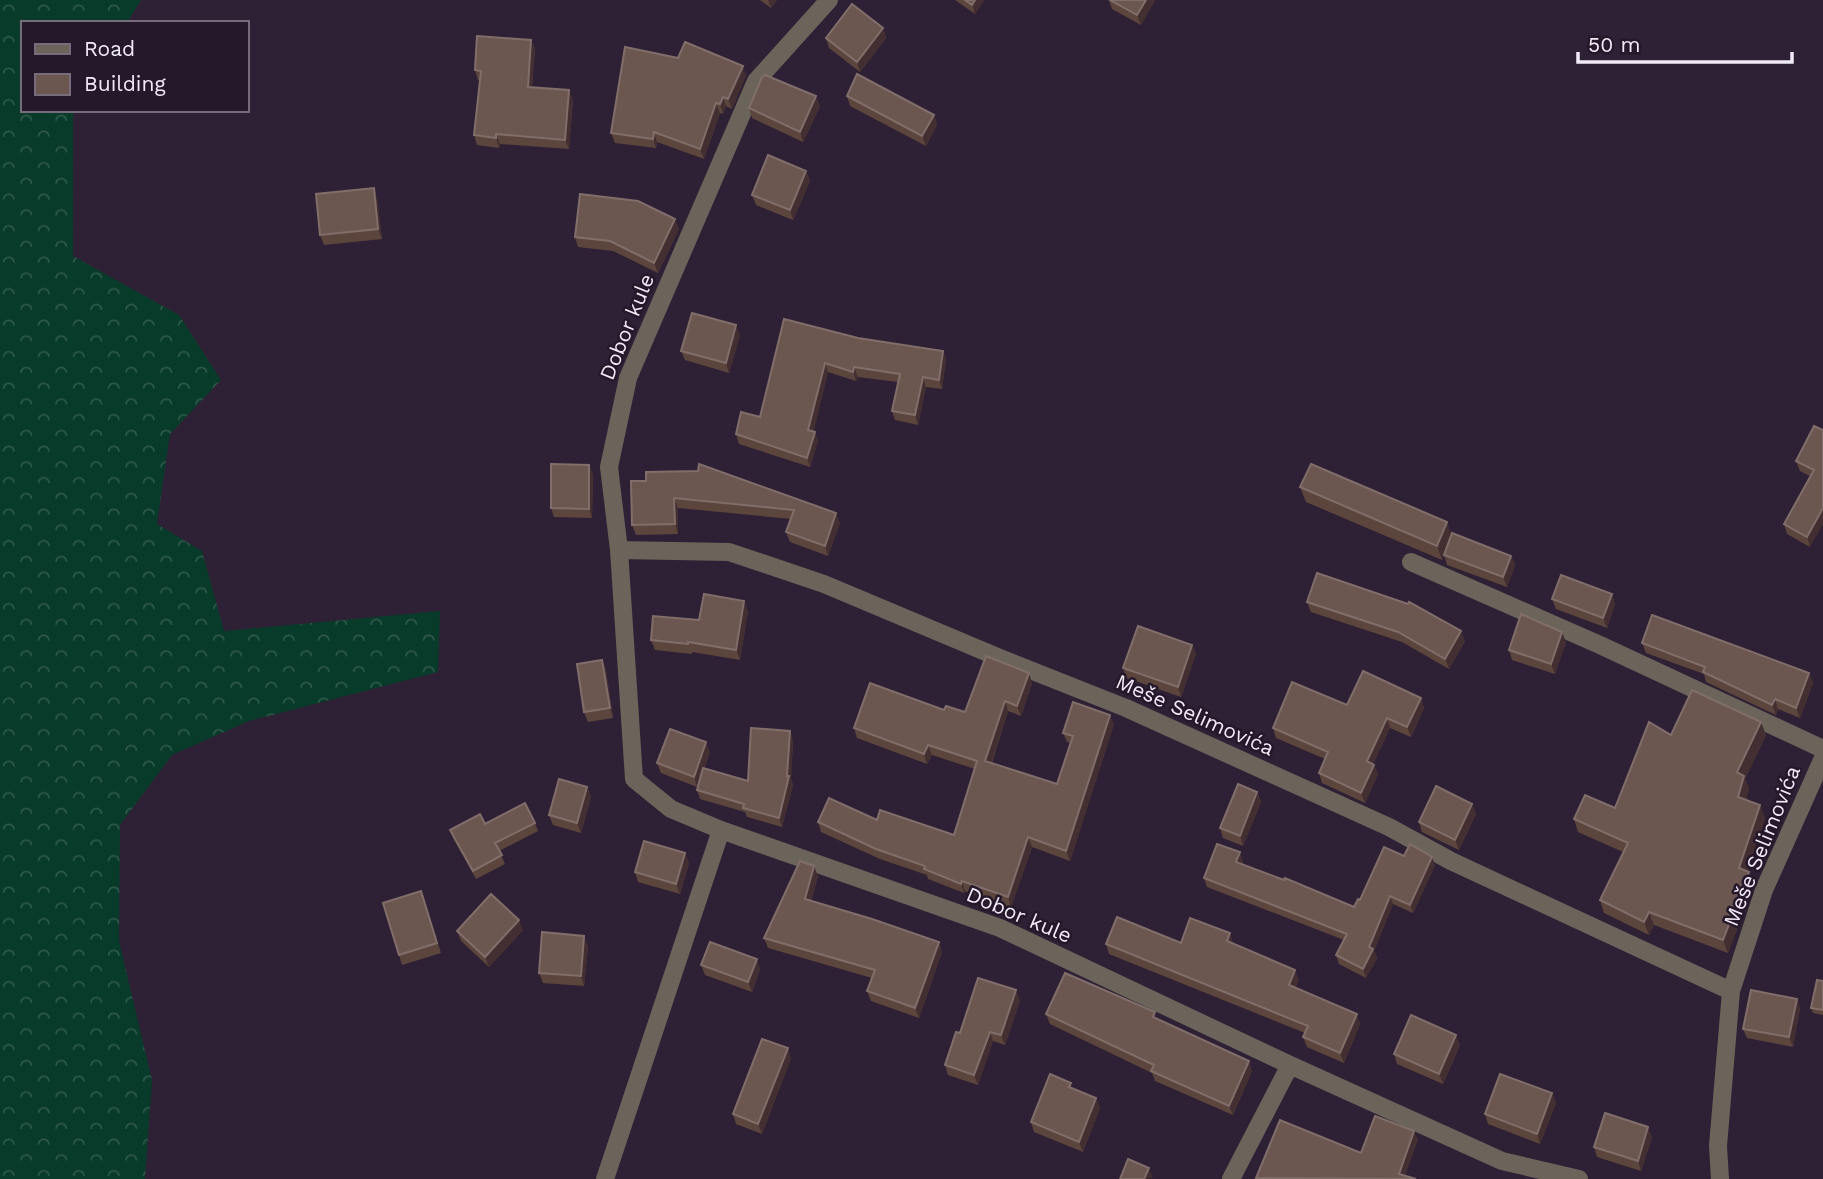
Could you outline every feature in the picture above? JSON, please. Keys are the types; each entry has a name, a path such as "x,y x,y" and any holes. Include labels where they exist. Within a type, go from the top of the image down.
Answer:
{"street":[{"name":"Dobor kule","path":"829,0 756,82 628,378 609,467 619,550 634,779 671,809 721,830 1000,928 1290,1065 1502,1161 1579,1179"},
{"name":"Meše Selimovića","path":"619,550 729,552 824,584 1126,708 1388,827 1451,861 1731,991"},
{"path":"1410,562 1600,645 1823,749"},
{"name":"Meše Selimovića","path":"1720,1179 1718,1146 1731,991 1764,890 1823,758"},
{"path":"605,1179 721,830"},
{"path":"1231,1179 1290,1065"}],"green space":[{"path":"0,0 141,0 128,21 21,21 21,112 75,112 73,256 179,315 221,380 170,434 157,524 202,551 224,631 440,611 438,672 249,721 172,755 120,825 119,941 152,1080 145,1179 0,1179"}],"building":[{"path":"1110,0 1146,0 1137,15"},
{"path":"852,4 883,28 857,62 826,38"},
{"path":"477,36 531,40 528,87 569,90 565,140 496,134 496,138 474,135 481,71 475,70"},
{"path":"685,42 743,66 728,99 723,97 720,104 716,103 700,149 654,132 653,139 611,133 625,47 678,58"},
{"path":"857,74 934,115 922,136 847,96"},
{"path":"765,75 816,96 800,132 749,108"},
{"path":"768,155 806,171 790,210 752,195"},
{"path":"374,188 378,229 320,235 316,194"},
{"path":"580,194 638,201 675,219 654,263 610,241 575,237"},
{"path":"692,313 736,325 726,363 681,351"},
{"path":"784,319 858,338 943,351 939,380 923,377 915,415 892,411 900,374 854,367 853,372 825,363 808,430 815,432 807,458 736,434 741,412 760,417"},
{"path":"1814,426 1823,430 1823,508 1807,537 1784,524 1814,470 1796,461"},
{"path":"551,464 589,465 589,509 551,508"},
{"path":"699,464 836,513 825,546 786,532 794,510 674,498 675,524 632,525 631,481 646,481 646,472 698,471"},
{"path":"1311,464 1447,522 1437,546 1300,487"},
{"path":"1452,533 1511,556 1503,577 1444,555"},
{"path":"1317,573 1408,604 1409,602 1461,631 1445,659 1398,632 1307,602"},
{"path":"1561,575 1612,594 1603,618 1552,599"},
{"path":"704,594 744,601 736,650 688,642 651,640 653,616 699,620"},
{"path":"1521,614 1562,632 1551,664 1509,650"},
{"path":"1652,615 1809,673 1796,708 1775,699 1772,705 1703,672 1705,667 1642,643"},
{"path":"1138,626 1192,645 1178,687 1123,668"},
{"path":"986,656 1029,673 1017,706 1005,701 985,761 1057,784 1073,736 1063,733 1073,702 1110,715 1066,851 1028,837 1008,897 962,881 961,884 924,869 925,866 876,849 818,822 829,798 877,820 880,810 954,835 977,761 928,745 924,754 854,728 870,683 944,710 946,706 965,712"},
{"path":"602,660 610,708 584,712 577,664"},
{"path":"1363,671 1421,698 1407,727 1387,718 1367,761 1374,765 1361,793 1319,773 1328,752 1273,728 1292,682 1347,705"},
{"path":"1692,690 1761,722 1737,772 1744,776 1738,797 1760,805 1739,868 1749,872 1723,940 1649,912 1644,922 1600,900 1628,843 1574,819 1585,795 1615,808 1649,722 1671,735"},
{"path":"751,728 790,731 789,776 779,818 743,808 744,804 697,790 703,768 748,781"},
{"path":"670,729 706,742 694,777 657,763"},
{"path":"559,779 587,787 577,823 549,815"},
{"path":"1238,784 1257,792 1240,836 1220,828"},
{"path":"1436,786 1472,804 1455,840 1419,822"},
{"path":"525,803 535,823 495,843 502,855 473,871 450,830 480,814 485,824"},
{"path":"644,841 685,853 676,884 635,872"},
{"path":"1217,844 1240,852 1236,862 1284,880 1285,878 1354,907 1358,899 1360,900 1384,847 1404,856 1410,844 1432,857 1410,905 1390,896 1369,947 1373,949 1363,969 1336,955 1347,934 1204,878"},
{"path":"800,861 814,866 805,899 939,942 915,1008 867,991 875,970 764,938"},
{"path":"421,891 437,943 399,955 383,903"},
{"path":"491,894 519,920 485,957 457,931"},
{"path":"1117,917 1181,943 1190,918 1230,933 1227,941 1295,970 1289,985 1357,1014 1340,1053 1303,1037 1308,1026 1106,944"},
{"path":"542,932 584,936 581,976 539,973"},
{"path":"710,942 757,959 748,982 701,965"},
{"path":"1065,973 1155,1012 1153,1017 1249,1061 1229,1106 1151,1071 1154,1065 1046,1014"},
{"path":"978,978 1016,990 1001,1035 990,1032 974,1075 945,1065 956,1032 960,1033"},
{"path":"1817,980 1823,981 1823,1010 1811,1008"},
{"path":"1751,990 1797,999 1789,1037 1743,1029"},
{"path":"1411,1015 1456,1035 1439,1074 1394,1054"},
{"path":"762,1039 788,1048 758,1124 733,1114"},
{"path":"1050,1074 1071,1083 1069,1087 1096,1098 1079,1142 1031,1122"},
{"path":"1500,1074 1552,1093 1537,1134 1485,1114"},
{"path":"1605,1113 1648,1127 1638,1161 1594,1147"},
{"path":"1375,1116 1414,1131 1399,1174 1416,1179 1256,1178 1280,1120 1361,1153"},
{"path":"1128,1159 1149,1168 1144,1179 1120,1179"}]}
